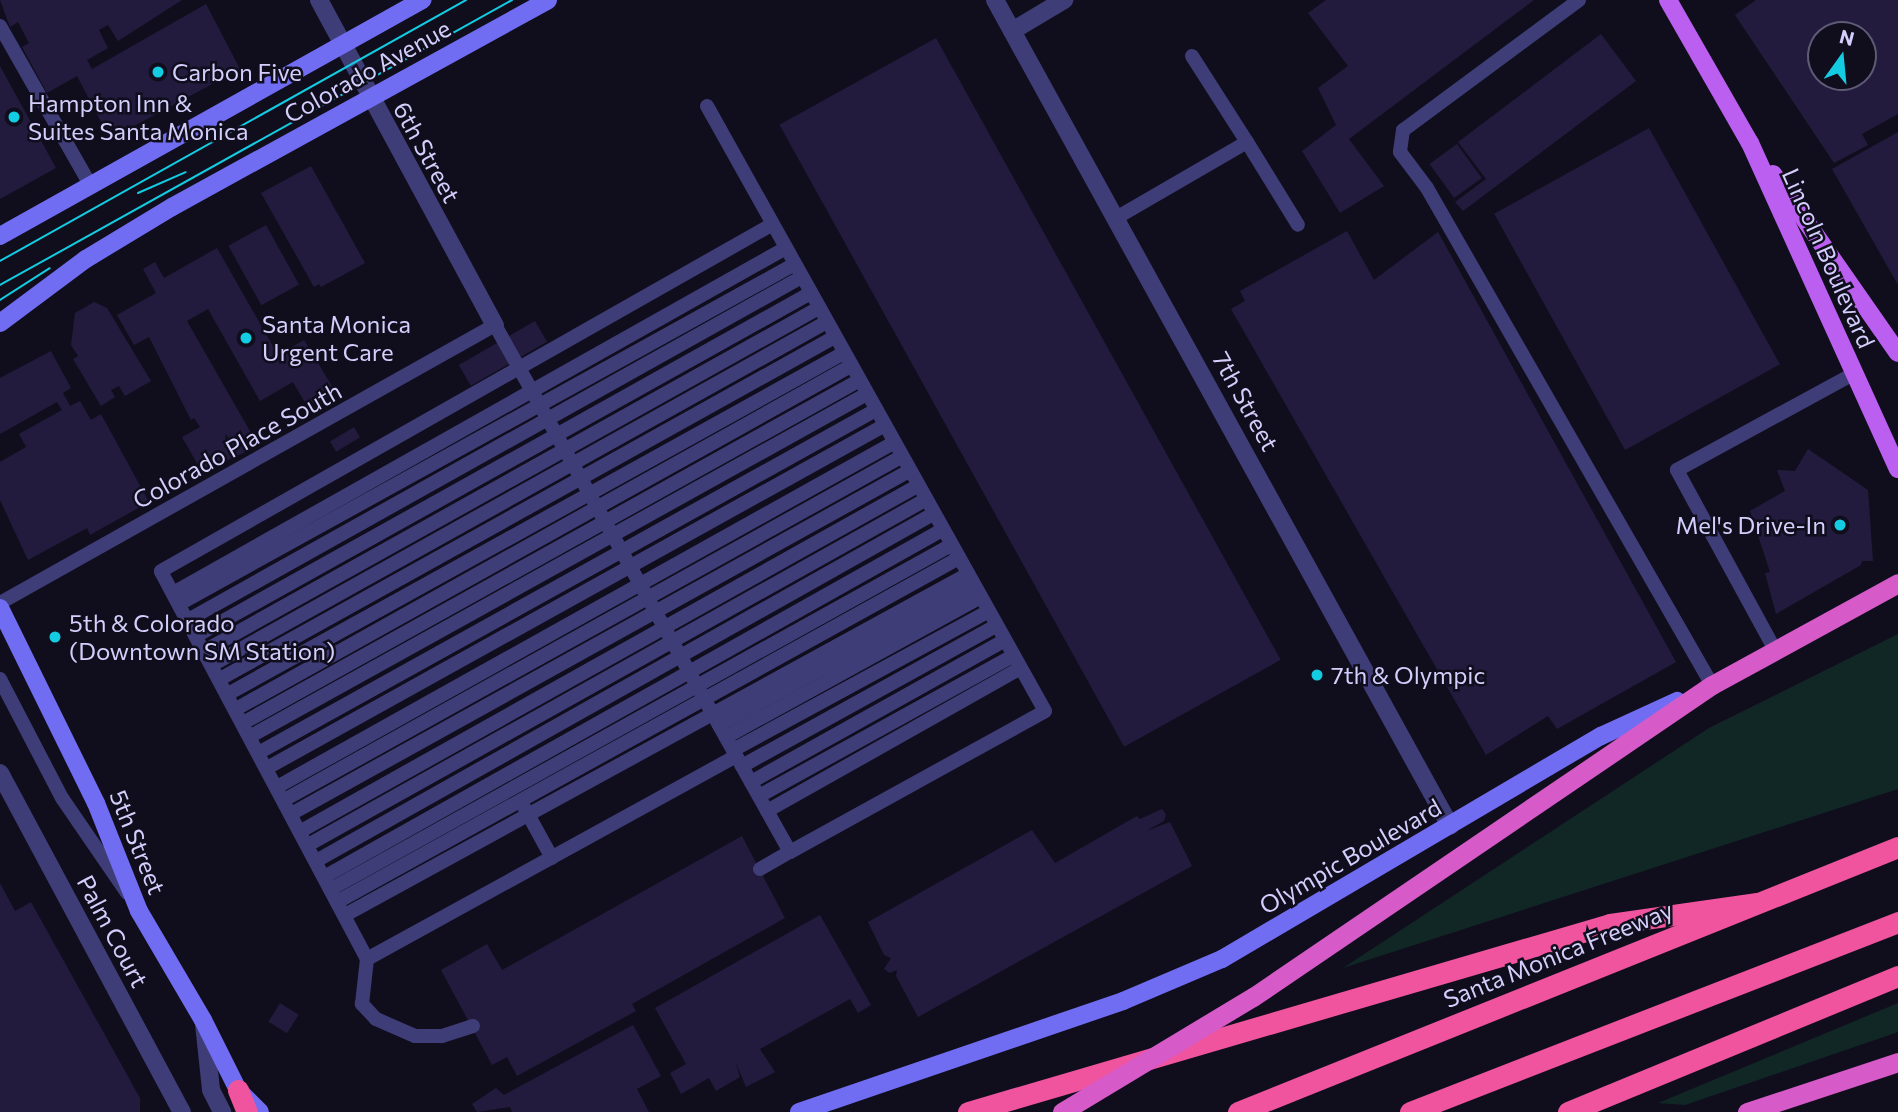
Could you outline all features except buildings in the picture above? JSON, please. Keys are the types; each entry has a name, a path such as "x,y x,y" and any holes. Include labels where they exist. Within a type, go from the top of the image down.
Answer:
{"highway":[{"name":"Olympic Boulevard","path":"1712,685 1898,583"},
{"path":"1062,1112 1253,997 1712,685"},
{"name":"Santa Monica Freeway","path":"1238,1112 1898,847"},
{"path":"968,1112 1610,924 1755,903"},
{"path":"1410,1112 1898,922"},
{"path":"1568,1112 1898,976"},
{"path":"1747,1112 1898,1062"},
{"path":"238,1090 247,1112"}],"main road":[{"name":"Colorado Avenue","path":"0,236 422,0"},
{"name":"Colorado Avenue","path":"0,323 86,259 368,96 548,0"},
{"name":"Lincoln Boulevard","path":"1668,0 1751,143 1898,469"},
{"name":"Lincoln Boulevard","path":"1751,143 1871,308 1898,353"},
{"name":"5th Street","path":"0,606 96,803 139,911 204,1020 238,1090"},
{"name":"Olympic Boulevard","path":"800,1112 1123,1001 1222,959 1601,736 1712,685"},
{"path":"238,1090 260,1112"}],"street":[{"name":"6th Street","path":"318,0 495,325"},
{"name":"7th Street","path":"995,0 1450,826"},
{"path":"1012,31 1064,0"},
{"name":"Palm Court","path":"2,784 182,1112"},
{"path":"204,1020 211,1090 222,1112"}],"lane":[{"path":"1579,0 1403,130 1400,152 1427,188 1712,685"},
{"path":"0,26 91,186"},
{"path":"1192,56 1298,225"},
{"path":"707,106 845,360 1045,711 760,869"},
{"path":"1116,218 1247,142"},
{"path":"473,1026 428,1038 376,1019 360,998 367,959 260,752 161,571 771,225"},
{"path":"176,599 349,494 784,249"},
{"path":"188,620 541,406 796,272"},
{"path":"176,599 361,515 549,421 796,272"},
{"path":"196,636 809,295"},
{"path":"204,651 817,309"},
{"path":"212,665 825,323"},
{"path":"495,325 790,852"},
{"name":"Colorado Place South","path":"0,606 495,325"},
{"path":"219,679 833,338"},
{"path":"236,709 410,603 845,360"},
{"path":"1774,650 1677,470 1855,373"},
{"path":"247,730 430,639 858,381"},
{"path":"247,730 422,624 865,395"},
{"path":"260,752 874,411"},
{"path":"267,768 883,426"},
{"path":"281,793 457,686 893,443"},
{"path":"281,793 465,701 901,457"},
{"path":"291,814 909,471"},
{"path":"337,472 552,858"},
{"path":"304,838 481,729 917,486"},
{"path":"316,861 497,758 925,500"},
{"path":"304,838 676,649 933,514"},
{"path":"334,896 505,772 942,530"},
{"path":"334,896 512,786 696,685 955,552"},
{"path":"334,896 521,801 704,699 955,552"},
{"path":"367,959 552,858 728,741 974,586"},
{"path":"728,741 974,586"},
{"path":"228,694 410,603"},
{"path":"728,741 989,611"},
{"path":"334,896 529,815 728,741 997,625"},
{"path":"751,782 1005,640"},
{"path":"759,796 1014,655"},
{"path":"767,811 1021,668"},
{"path":"0,679 62,798 139,911"}],"green space":[{"path":"1898,634 1898,789 1343,968 1709,728"},
{"path":"1898,1003 1898,1032 1685,1105 1658,1103"}],"tram line":[{"path":"0,261 466,0"},
{"path":"0,285 512,0"},
{"path":"138,193 186,172"},
{"path":"0,300 50,268"}],"place":[{"name":"Carbon Five","path":"158,72"},
{"name":"Hampton Inn & Suites Santa Monica","path":"14,117"},
{"name":"Santa Monica Urgent Care","path":"246,338"},
{"name":"Mel's Drive-In","path":"1840,525"},
{"name":"5th & Colorado (Downtown SM Station)","path":"55,637"},
{"name":"7th & Olympic","path":"1317,675"}]}
